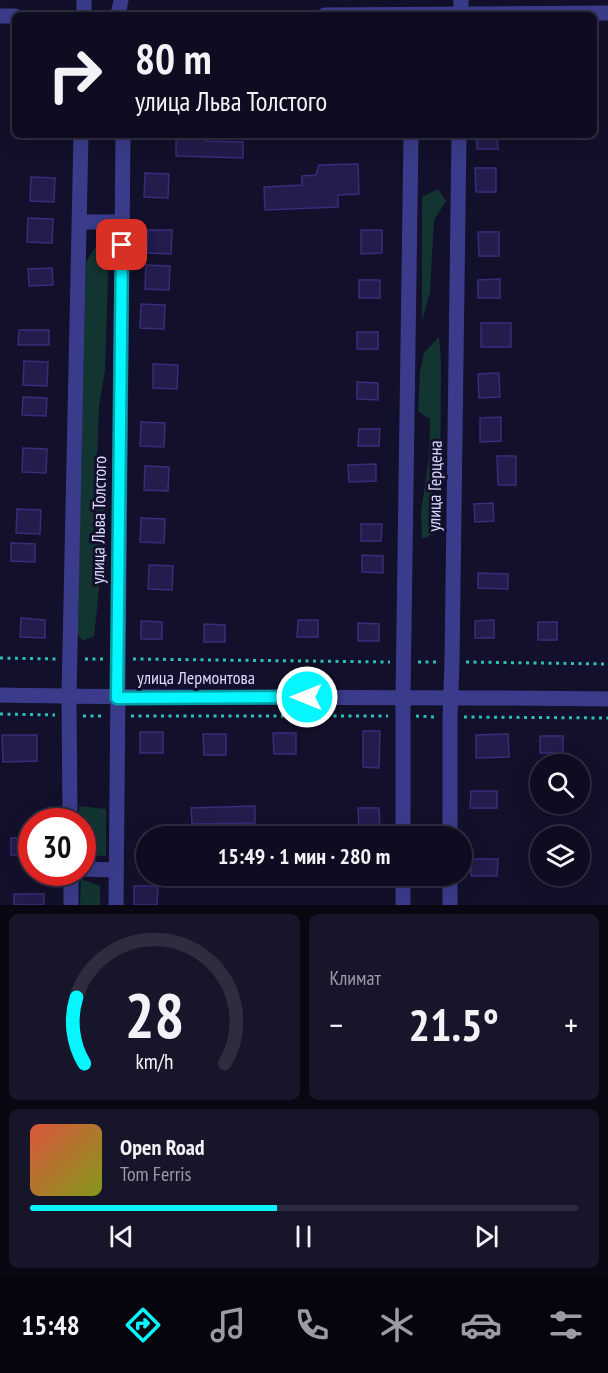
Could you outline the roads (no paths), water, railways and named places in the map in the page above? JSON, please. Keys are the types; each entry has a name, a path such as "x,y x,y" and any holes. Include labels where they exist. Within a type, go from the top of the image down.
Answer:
{"street":[{"name":"улица Льва Толстого","path":"70,808 69,696 81,138"},
{"name":"улица Льва Толстого","path":"116,905 123,138"},
{"name":"улица Герцена","path":"403,826 403,662 411,138"},
{"name":"улица Герцена","path":"450,826 459,138"},
{"path":"80,222 122,222"},
{"name":"улица Лермонтова","path":"0,695 117,698 608,699"},
{"path":"96,869 116,870"},
{"path":"71,886 71,905"},
{"path":"403,886 403,905"},
{"path":"450,886 450,905"}]}
